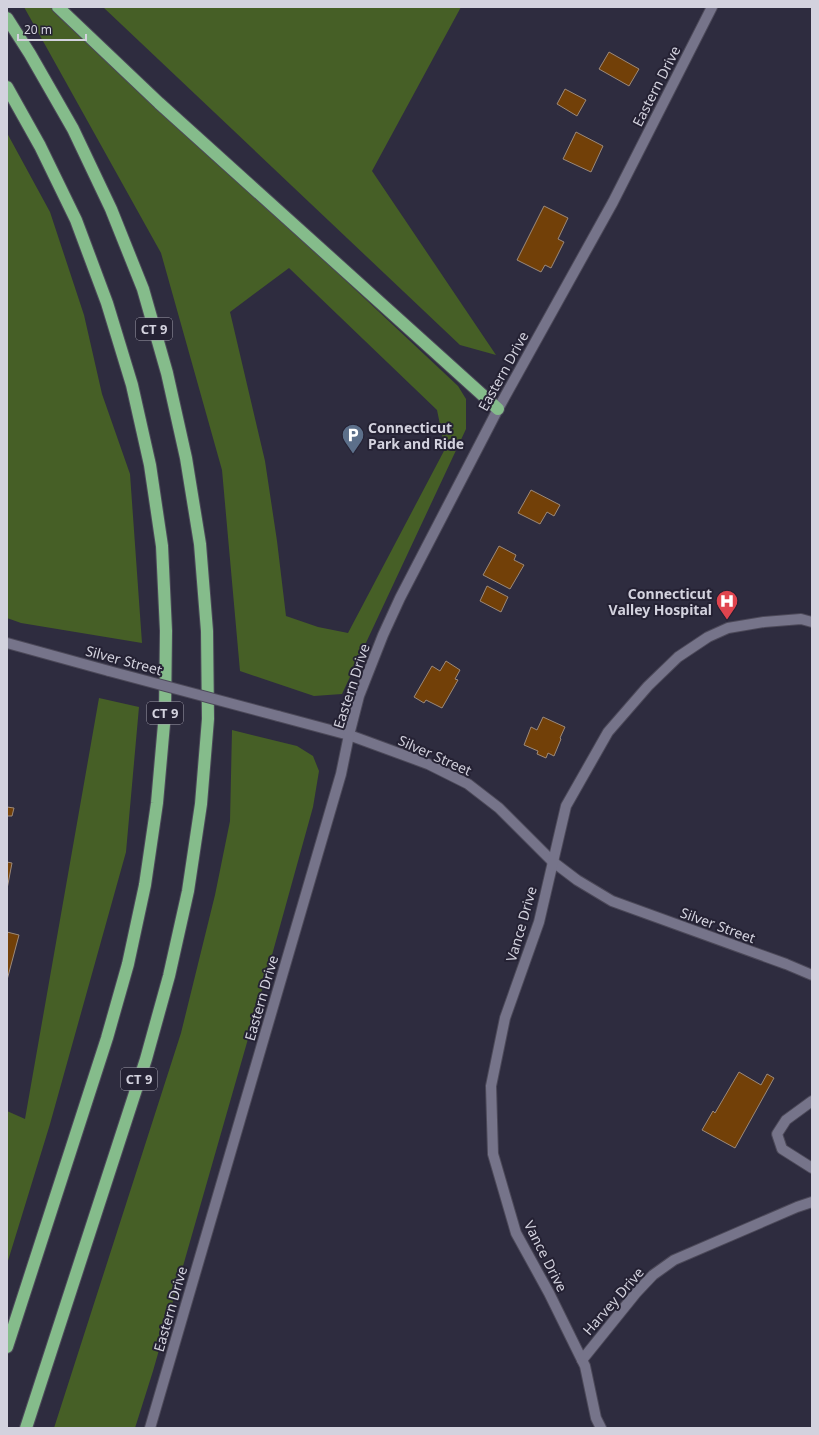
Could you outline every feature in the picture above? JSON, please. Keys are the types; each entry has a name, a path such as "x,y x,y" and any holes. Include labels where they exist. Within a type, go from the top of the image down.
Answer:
{"highway":[{"path":"58,7 159,104 498,410"},
{"name":"CT 9","path":"7,18 30,54 73,129 111,209 143,289 167,372 186,458 200,544 207,631 208,719 201,804 188,891 169,976 146,1059 26,1428"},
{"name":"CT 9","path":"7,87 40,146 76,220 107,302 132,385 150,465 161,538 166,631 165,713 157,803 145,884 128,964 107,1038 7,1347"}],"street":[{"name":"Eastern Drive","path":"150,1428 341,774 359,696 388,622 450,499 613,202 712,7"},
{"name":"Vance Drive","path":"582,1360 549,1293 516,1233 493,1154 491,1086 505,1018 539,922 566,806 608,732 648,686 678,657 708,636 728,628 764,622 801,619 812,622"},
{"name":"Silver Street","path":"7,643 349,735 428,764 468,784 499,808 552,861 576,880 612,901 786,964 812,975"},
{"path":"812,1101 786,1120 777,1134 782,1149 812,1168"},
{"name":"Harvey Drive","path":"582,1360 636,1293 653,1275 674,1260 796,1207 812,1202"},
{"path":"582,1360 585,1366 595,1423 601,1428"}],"green space":[{"path":"24,7 54,7 458,386 466,399 466,429 342,694 314,696 240,671 222,470 161,253","holes":["289,268 437,410 445,449 348,633 318,627 286,616 265,461 230,312"]},
{"path":"103,7 461,7 372,171 496,355 460,345"},
{"path":"7,133 50,212 84,315 102,394 130,474 142,643 21,623 7,618"},
{"path":"99,698 139,707 126,852 50,1124 7,1264 7,1111 25,1119"},
{"path":"232,730 297,746 313,756 319,771 313,807 153,1371 135,1428 54,1428 181,1033 215,895 230,821"}],"building":[{"path":"609,52 639,69 629,86 599,69"},
{"path":"565,89 586,100 577,116 557,104"},
{"path":"576,132 603,146 591,172 563,159"},
{"path":"544,206 568,218 558,239 564,242 551,268 545,265 541,272 517,260"},
{"path":"531,490 560,505 554,516 547,512 540,524 518,513"},
{"path":"499,546 516,555 514,560 524,565 510,589 483,575"},
{"path":"487,586 508,597 501,612 480,601"},
{"path":"446,661 460,670 455,679 458,680 442,708 426,700 424,703 414,697 432,666 440,671"},
{"path":"543,717 565,727 554,756 548,753 546,758 537,754 538,751 524,745 531,727 537,730"},
{"path":"7,807 14,808 12,816 7,816"},
{"path":"7,862 12,863 7,889"},
{"path":"7,932 19,935 7,980"},
{"path":"739,1072 761,1085 767,1074 774,1078 735,1148 702,1130 713,1111 715,1113"}],"place":[{"name":"Connecticut Park and Ride","path":"353,454"},
{"name":"Connecticut Valley Hospital","path":"727,620"}]}
